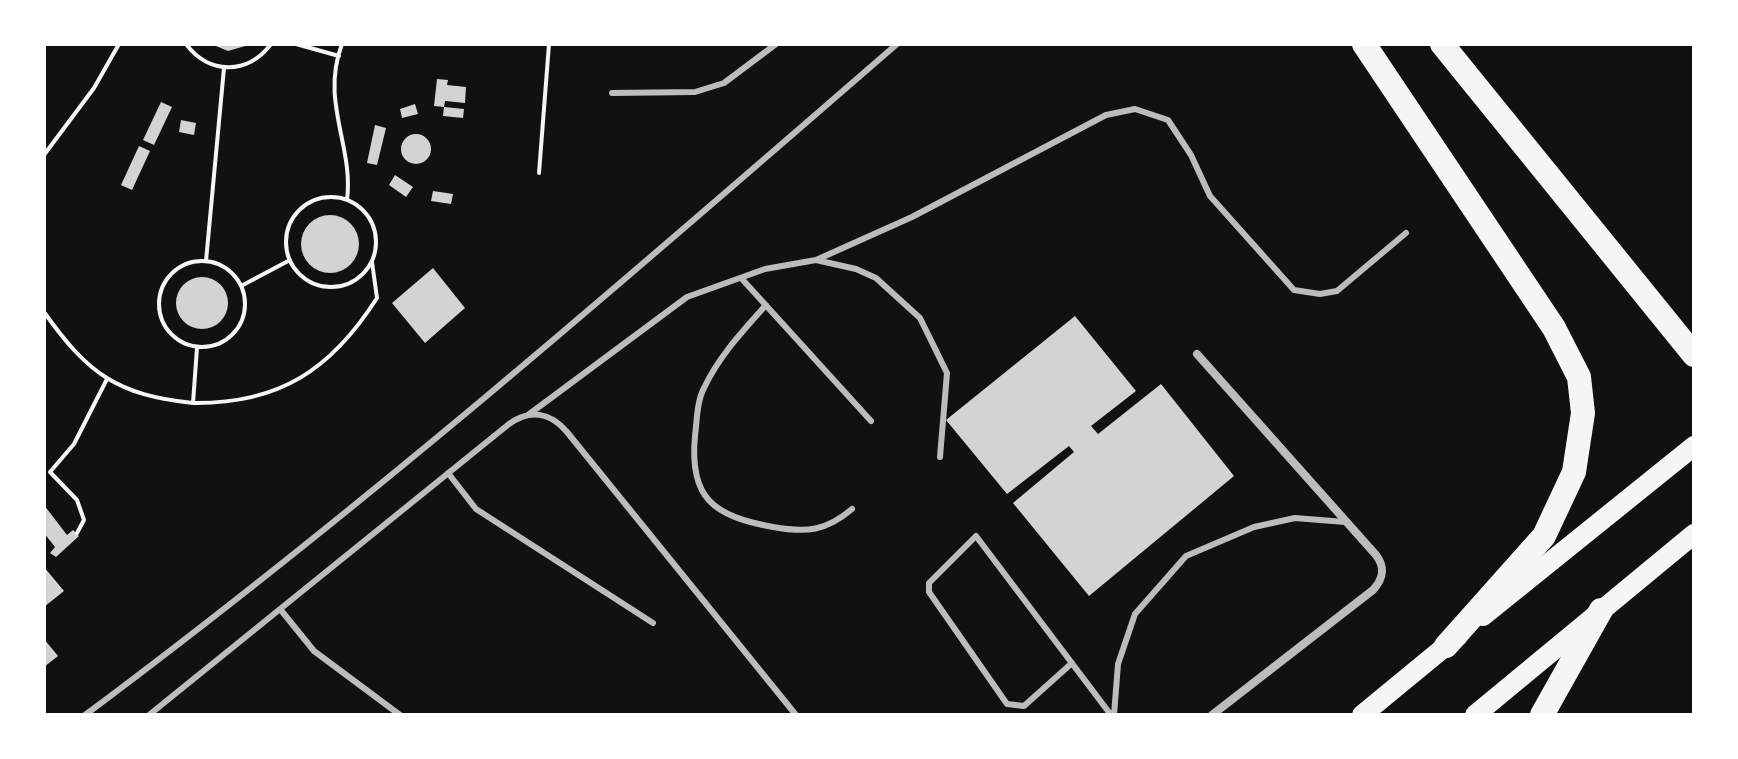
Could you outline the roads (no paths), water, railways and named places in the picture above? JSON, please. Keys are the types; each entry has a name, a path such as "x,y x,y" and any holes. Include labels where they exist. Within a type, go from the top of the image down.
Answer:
{"highway":[{"path":"1364,44 1554,328 1579,377 1583,413 1574,472 1544,536 1446,646"},
{"path":"1442,44 1694,355"},
{"path":"1542,715 1601,610"}],"main road":[{"path":"1362,715 1694,446"},
{"path":"1475,715 1694,534"}],"street":[{"path":"1197,354 1381,561 1383,573 1378,584 1212,715"}],"lane":[{"path":"612,93 695,92 724,83 776,44"},
{"path":"85,715 174,649 589,312 897,44"},
{"path":"149,715 509,424 528,415 687,297 765,269 816,260 912,217 1106,115 1135,109 1168,120 1191,155 1210,196 1294,290 1320,294 1337,291 1406,233"},
{"path":"816,260 856,269 876,278 903,298 920,318 947,373 940,457"},
{"path":"742,279 871,421"},
{"path":"766,305 729,346 703,390 693,461 695,481 708,502 752,523 768,526 810,530 833,525 852,509"},
{"path":"528,415 551,417 560,423 796,715"},
{"path":"448,473 476,509 653,623"},
{"path":"1113,715 1118,664 1135,614 1186,556 1254,527 1295,518 1345,522"},
{"path":"1072,663 1024,706 1015,708 1007,704 929,592 929,583 976,536 1113,715"},
{"path":"280,609 314,651 400,715"}]}
